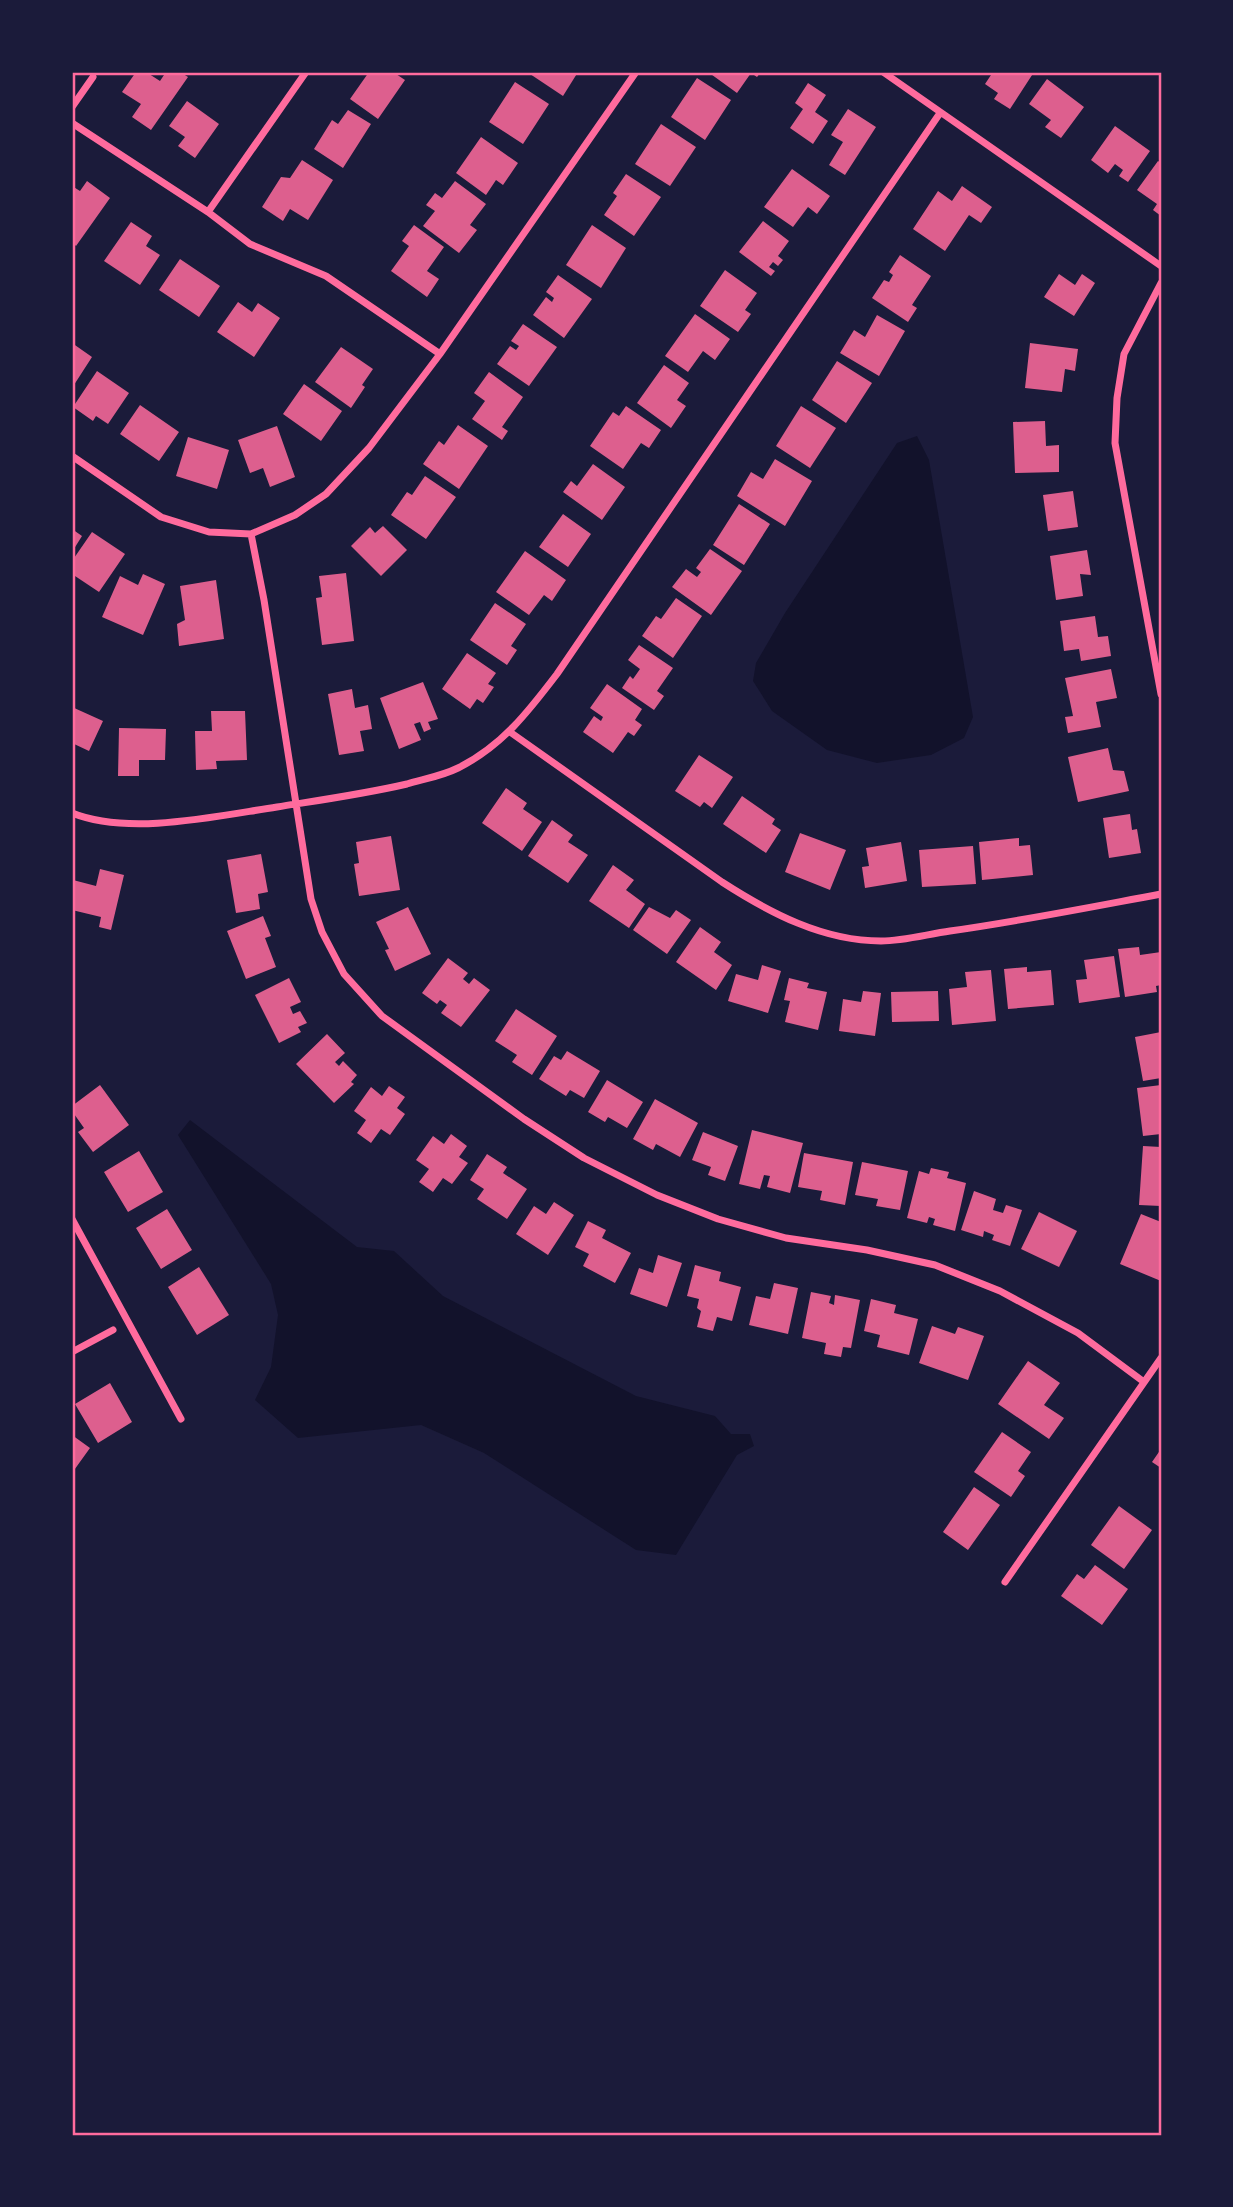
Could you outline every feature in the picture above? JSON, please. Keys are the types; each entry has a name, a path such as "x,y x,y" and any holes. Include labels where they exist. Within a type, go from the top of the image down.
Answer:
{"street":[{"path":"208,212 306,72"},
{"path":"72,456 160,517 209,532 251,534 295,515 326,494 369,447 440,354 636,72"},
{"path":"883,72 1161,266"},
{"path":"72,107 93,77"},
{"path":"72,813 125,823 209,818 340,799 434,777 458,768 496,745 524,717 557,674 940,113"},
{"path":"72,123 208,212 250,244 326,276 440,354"},
{"path":"1161,283 1124,354 1115,419 1115,443 1161,694"},
{"path":"251,534 264,600 311,899 322,932 344,974 382,1016 490,1095 584,1158 657,1195 718,1219 786,1238 867,1250 935,1265 1000,1291 1078,1333 1143,1382"},
{"path":"510,732 722,882 758,905 802,926 881,941 974,928 1161,894"},
{"path":"72,1219 181,1419"},
{"path":"72,1352 113,1330"},
{"path":"1005,1581 1161,1358"}],"shaded area":[{"path":"917,436 929,460 973,717 964,738 931,755 877,763 827,750 772,711 753,681 756,663 785,613 897,443"},
{"path":"190,1120 357,1247 394,1251 443,1296 636,1396 715,1416 731,1434 750,1434 754,1446 737,1455 676,1555 636,1550 484,1453 421,1425 298,1438 255,1400 271,1367 278,1315 271,1284 178,1135"}],"building":[{"path":"136,72 146,72 160,81 166,72 180,72 188,77 151,130 132,117 141,104 122,92"},
{"path":"369,72 393,72 405,80 378,119 350,99"},
{"path":"527,72 578,72 563,96"},
{"path":"708,72 761,72 757,77 751,73 737,93"},
{"path":"993,72 1034,72 1010,109 994,99 998,93 985,84"},
{"path":"697,78 731,100 705,140 671,117"},
{"path":"1047,79 1084,107 1061,138 1045,127 1051,120 1029,104"},
{"path":"515,82 549,104 523,144 489,122"},
{"path":"808,83 826,95 815,112 828,121 813,144 790,128 803,109 795,103"},
{"path":"187,101 219,124 195,158 178,146 185,137 169,126"},
{"path":"848,109 876,127 845,175 829,165 843,142 831,135"},
{"path":"348,110 371,124 343,168 314,149 332,120 338,124"},
{"path":"661,124 696,147 670,186 635,164"},
{"path":"1115,126 1150,151 1128,182 1119,176 1123,170 1115,164 1108,173 1091,160"},
{"path":"481,137 518,163 503,185 496,180 486,195 456,173"},
{"path":"302,160 333,180 308,220 290,209 283,221 262,207 281,177 290,178"},
{"path":"1158,161 1161,163 1161,216 1153,210 1157,204 1137,190"},
{"path":"792,169 830,196 817,214 808,207 793,227 764,207"},
{"path":"626,174 661,197 634,236 604,215 617,196 613,193"},
{"path":"87,181 110,198 76,246 72,242 72,186 80,191"},
{"path":"455,181 486,204 470,225 477,230 459,253 423,226 435,211 426,205 435,193 442,198"},
{"path":"962,186 992,207 981,223 969,215 945,251 913,229 938,191 952,201"},
{"path":"763,221 789,241 778,256 783,260 778,266 773,262 769,267 775,271 771,276 739,252"},
{"path":"131,222 152,236 146,246 160,255 140,285 104,261"},
{"path":"414,225 444,247 427,271 439,279 427,297 391,271 409,246 402,241"},
{"path":"592,225 626,248 601,288 566,265"},
{"path":"900,255 931,276 912,305 917,308 908,322 872,298 884,280 889,282 893,275 889,272"},
{"path":"180,259 220,286 199,317 159,290"},
{"path":"725,270 757,293 745,310 751,314 738,332 700,306"},
{"path":"1059,274 1075,285 1082,274 1095,283 1074,316 1044,297"},
{"path":"558,275 592,299 564,338 533,315 546,297 552,302 554,298 546,292"},
{"path":"238,302 252,312 258,303 280,318 254,357 217,332"},
{"path":"695,314 730,339 715,360 703,351 688,372 665,356"},
{"path":"877,315 905,331 879,376 840,353 854,330 865,337"},
{"path":"523,324 557,347 529,386 497,364 510,346 516,350 519,346 511,341"},
{"path":"72,343 92,357 72,388"},
{"path":"1030,343 1078,349 1075,371 1065,369 1062,392 1025,388"},
{"path":"341,347 373,369 351,408 315,382"},
{"path":"837,361 872,383 846,423 812,400"},
{"path":"664,365 689,383 677,400 686,406 671,428 637,403"},
{"path":"97,371 129,393 108,424 96,416 93,421 73,407"},
{"path":"489,372 523,397 502,427 508,431 502,440 472,419 485,401 474,393"},
{"path":"304,384 342,411 321,441 283,414"},
{"path":"140,405 179,432 159,461 120,434"},
{"path":"626,406 661,430 649,448 641,443 623,469 590,446 613,412 619,416"},
{"path":"801,406 836,428 810,468 776,446"},
{"path":"1045,421 1046,446 1059,445 1059,472 1015,473 1013,422"},
{"path":"458,425 488,446 459,489 423,464 439,441 444,445"},
{"path":"277,426 295,477 270,487 263,468 250,473 238,440"},
{"path":"188,437 229,450 217,489 176,476"},
{"path":"775,459 812,481 785,526 737,496 751,472 763,479"},
{"path":"593,464 625,487 602,520 563,492 571,481 577,486"},
{"path":"425,476 456,497 426,539 391,515 407,492 412,495"},
{"path":"1073,491 1078,527 1048,531 1043,495"},
{"path":"739,504 770,524 744,565 713,545"},
{"path":"563,514 591,534 568,567 539,547"},
{"path":"383,526 407,550 381,576 351,546 370,527 375,533"},
{"path":"72,529 82,536 72,552"},
{"path":"92,532 125,554 99,592 72,574 72,561"},
{"path":"710,549 742,571 711,615 672,587 686,569 697,577 701,572 696,568"},
{"path":"1087,550 1091,575 1080,574 1083,596 1056,600 1050,556"},
{"path":"525,551 566,580 552,601 544,595 529,615 496,592"},
{"path":"346,573 354,641 322,645 316,598 322,597 319,576"},
{"path":"143,574 165,584 143,635 102,617 120,576 138,585"},
{"path":"216,580 224,639 179,646 177,624 185,620 180,586"},
{"path":"676,598 702,616 673,658 642,636 656,616 661,619"},
{"path":"495,603 526,624 511,646 517,650 507,665 470,640"},
{"path":"1095,616 1098,637 1108,636 1111,656 1081,661 1079,649 1064,651 1060,621"},
{"path":"639,645 673,668 657,691 664,696 654,710 622,688 630,676 633,679 640,669 628,660"},
{"path":"467,653 496,673 488,684 494,687 483,703 477,699 470,709 442,689"},
{"path":"1111,669 1117,698 1096,702 1101,727 1068,733 1065,717 1073,716 1065,678"},
{"path":"423,682 438,719 428,722 431,729 424,732 420,722 414,724 421,740 399,749 380,698"},
{"path":"607,684 642,709 635,720 642,725 634,736 628,732 613,753 583,732 594,716 601,721 603,717 590,708"},
{"path":"352,689 355,708 368,705 372,729 360,731 364,751 339,755 328,694"},
{"path":"72,707 103,721 89,751 72,743"},
{"path":"211,711 245,711 247,760 216,761 217,769 196,770 195,731 212,731"},
{"path":"119,728 166,729 165,760 139,760 139,776 118,776"},
{"path":"1108,748 1113,770 1124,771 1129,791 1078,802 1068,757"},
{"path":"699,755 733,777 712,808 704,802 700,807 675,791"},
{"path":"506,788 527,803 523,809 542,822 522,851 482,823"},
{"path":"742,796 775,819 772,824 781,830 766,853 723,824"},
{"path":"1130,814 1132,830 1137,829 1141,853 1109,858 1103,818"},
{"path":"552,820 573,835 568,842 588,855 568,883 528,856"},
{"path":"800,833 846,850 830,890 785,872"},
{"path":"391,836 400,890 359,896 354,864 359,863 356,842"},
{"path":"1019,838 1019,846 1030,845 1033,875 982,880 979,842"},
{"path":"901,842 907,881 865,888 862,867 869,866 866,848"},
{"path":"973,846 976,884 922,887 919,850"},
{"path":"261,854 268,892 258,894 260,909 236,913 227,860"},
{"path":"613,865 634,880 626,890 645,904 629,928 589,901"},
{"path":"100,869 124,875 111,930 99,927 101,917 72,910 73,880 96,886"},
{"path":"408,907 431,954 395,971 385,950 389,949 376,922"},
{"path":"649,907 670,918 676,910 691,920 667,954 633,930"},
{"path":"263,916 271,936 265,938 276,967 246,979 227,931"},
{"path":"700,927 721,942 714,952 732,965 716,990 676,962"},
{"path":"1139,947 1140,955 1161,952 1161,985 1156,986 1157,992 1125,997 1118,949"},
{"path":"1114,956 1120,997 1079,1003 1076,980 1087,979 1084,960"},
{"path":"448,958 468,973 463,979 469,984 474,978 490,990 461,1027 441,1013 447,1005 440,1000 437,1004 422,993"},
{"path":"762,965 781,971 768,1013 728,1001 736,974 758,980"},
{"path":"1027,967 1027,972 1051,970 1054,1005 1008,1009 1004,969"},
{"path":"991,970 996,1021 952,1025 949,989 967,987 965,972"},
{"path":"289,978 301,1002 290,1007 293,1014 300,1011 307,1023 298,1027 301,1032 279,1043 255,995"},
{"path":"789,978 809,983 807,988 827,992 818,1030 785,1022 790,1001 784,1000"},
{"path":"863,991 881,993 875,1036 839,1031 843,999 861,1002"},
{"path":"938,991 939,1021 892,1022 891,992"},
{"path":"516,1009 557,1036 532,1075 512,1062 517,1055 495,1041"},
{"path":"1161,1032 1161,1078 1143,1081 1135,1037"},
{"path":"327,1034 345,1053 335,1062 339,1066 343,1061 357,1075 351,1082 354,1084 334,1103 296,1064"},
{"path":"567,1051 600,1071 584,1098 570,1090 566,1096 539,1079 554,1056 561,1060"},
{"path":"607,1080 643,1102 627,1128 608,1117 605,1122 588,1112"},
{"path":"100,1085 129,1125 93,1152 78,1132 84,1128 72,1111 72,1106"},
{"path":"1161,1085 1161,1134 1143,1136 1137,1088"},
{"path":"389,1086 405,1097 397,1108 405,1114 390,1135 381,1129 371,1143 357,1133 366,1120 354,1111 371,1087 382,1096"},
{"path":"655,1099 698,1123 680,1157 656,1144 653,1150 633,1139"},
{"path":"752,1130 803,1143 790,1193 767,1187 770,1176 764,1175 760,1189 739,1184"},
{"path":"703,1132 738,1146 725,1181 708,1175 711,1167 692,1160"},
{"path":"451,1134 467,1146 459,1157 468,1163 452,1184 443,1178 433,1192 419,1182 429,1169 416,1160 433,1136 444,1144"},
{"path":"1143,1146 1161,1147 1161,1206 1139,1205"},
{"path":"139,1151 163,1192 128,1212 104,1172"},
{"path":"804,1153 853,1162 845,1205 820,1200 822,1191 798,1187"},
{"path":"487,1154 507,1167 503,1173 527,1189 507,1219 477,1199 484,1189 470,1180"},
{"path":"862,1162 908,1171 900,1210 876,1206 878,1199 855,1195"},
{"path":"931,1168 949,1172 947,1178 966,1183 955,1231 933,1225 935,1219 929,1217 927,1223 907,1218 919,1171 929,1174"},
{"path":"974,1191 996,1199 993,1210 1003,1213 1006,1205 1022,1210 1010,1246 992,1240 994,1235 984,1231 983,1237 961,1230"},
{"path":"554,1202 574,1215 548,1255 516,1234 534,1206 546,1214"},
{"path":"167,1209 192,1250 161,1269 136,1228"},
{"path":"1039,1212 1077,1231 1059,1267 1021,1249"},
{"path":"1141,1214 1161,1222 1161,1281 1120,1264"},
{"path":"588,1221 606,1230 602,1238 631,1253 615,1283 583,1266 589,1254 575,1247"},
{"path":"658,1255 682,1263 667,1307 630,1294 639,1268 653,1273"},
{"path":"695,1265 721,1272 719,1281 741,1287 732,1321 717,1317 713,1331 697,1327 701,1311 697,1308 699,1299 687,1296"},
{"path":"199,1267 229,1315 197,1335 168,1287"},
{"path":"774,1283 798,1288 788,1334 749,1325 756,1296 770,1299"},
{"path":"811,1292 831,1296 829,1303 834,1305 835,1295 860,1300 851,1348 843,1347 841,1357 824,1354 826,1343 802,1338"},
{"path":"871,1299 896,1305 894,1313 918,1319 909,1355 877,1347 880,1335 864,1331"},
{"path":"932,1326 955,1334 958,1327 984,1336 968,1380 919,1363"},
{"path":"1028,1361 1060,1383 1044,1405 1064,1418 1049,1439 998,1404"},
{"path":"110,1383 132,1422 98,1443 75,1404"},
{"path":"1002,1432 1031,1452 1018,1471 1025,1476 1011,1497 974,1472"},
{"path":"72,1435 90,1448 72,1473"},
{"path":"1161,1449 1161,1468 1152,1462"},
{"path":"974,1487 1000,1505 968,1550 943,1532"},
{"path":"1119,1506 1152,1530 1124,1569 1091,1545"},
{"path":"1095,1565 1128,1589 1102,1625 1061,1596 1077,1574 1084,1579"}]}
